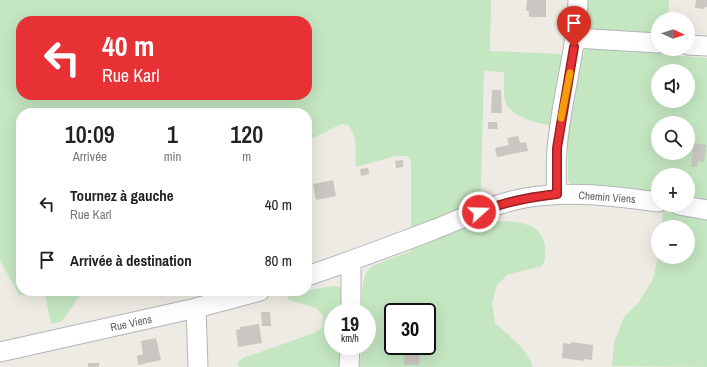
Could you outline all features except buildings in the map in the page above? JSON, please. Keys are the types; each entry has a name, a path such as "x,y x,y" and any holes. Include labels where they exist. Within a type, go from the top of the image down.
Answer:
{"street":[{"path":"312,274 351,262 492,207 525,198 557,194 557,148 575,38 578,0"},
{"path":"575,38 651,43"},
{"path":"695,45 707,46"},
{"name":"Chemin Viens","path":"557,194 609,196 651,201"},
{"path":"695,208 707,210"},
{"path":"351,262 351,303"},
{"name":"Rue Viens","path":"0,352 196,308 241,296"},
{"path":"196,308 198,367"},
{"path":"349,367 350,355"}],"green space":[{"path":"0,0 491,0 490,51 584,55 588,0 669,0 668,12 651,12 651,56 707,58 707,367 612,366 614,343 624,317 639,302 653,279 656,264 695,264 695,220 662,220 663,212 695,212 695,168 651,168 651,192 576,186 568,181 568,129 532,121 515,113 508,107 504,93 504,72 484,71 480,221 509,221 528,225 542,236 545,246 545,254 542,266 507,275 497,285 492,303 495,323 522,348 533,367 360,367 361,355 376,355 376,303 362,303 362,288 365,276 372,266 411,251 411,161 407,156 395,156 356,167 355,139 348,125 341,124 312,138 312,108 16,108 16,289 0,260"},
{"path":"334,286 340,287 344,292 344,303 324,303 324,355 343,355 342,367 239,367 237,363 243,358 314,333 322,328 323,315 316,308 289,300 287,297 312,296 312,290"},
{"path":"45,296 79,296 62,321 51,324"}],"slow traffic":[{"path":"561,118 570,73"}],"route":[{"path":"479,212 504,203 525,198 557,194 557,148 574,47"}]}
